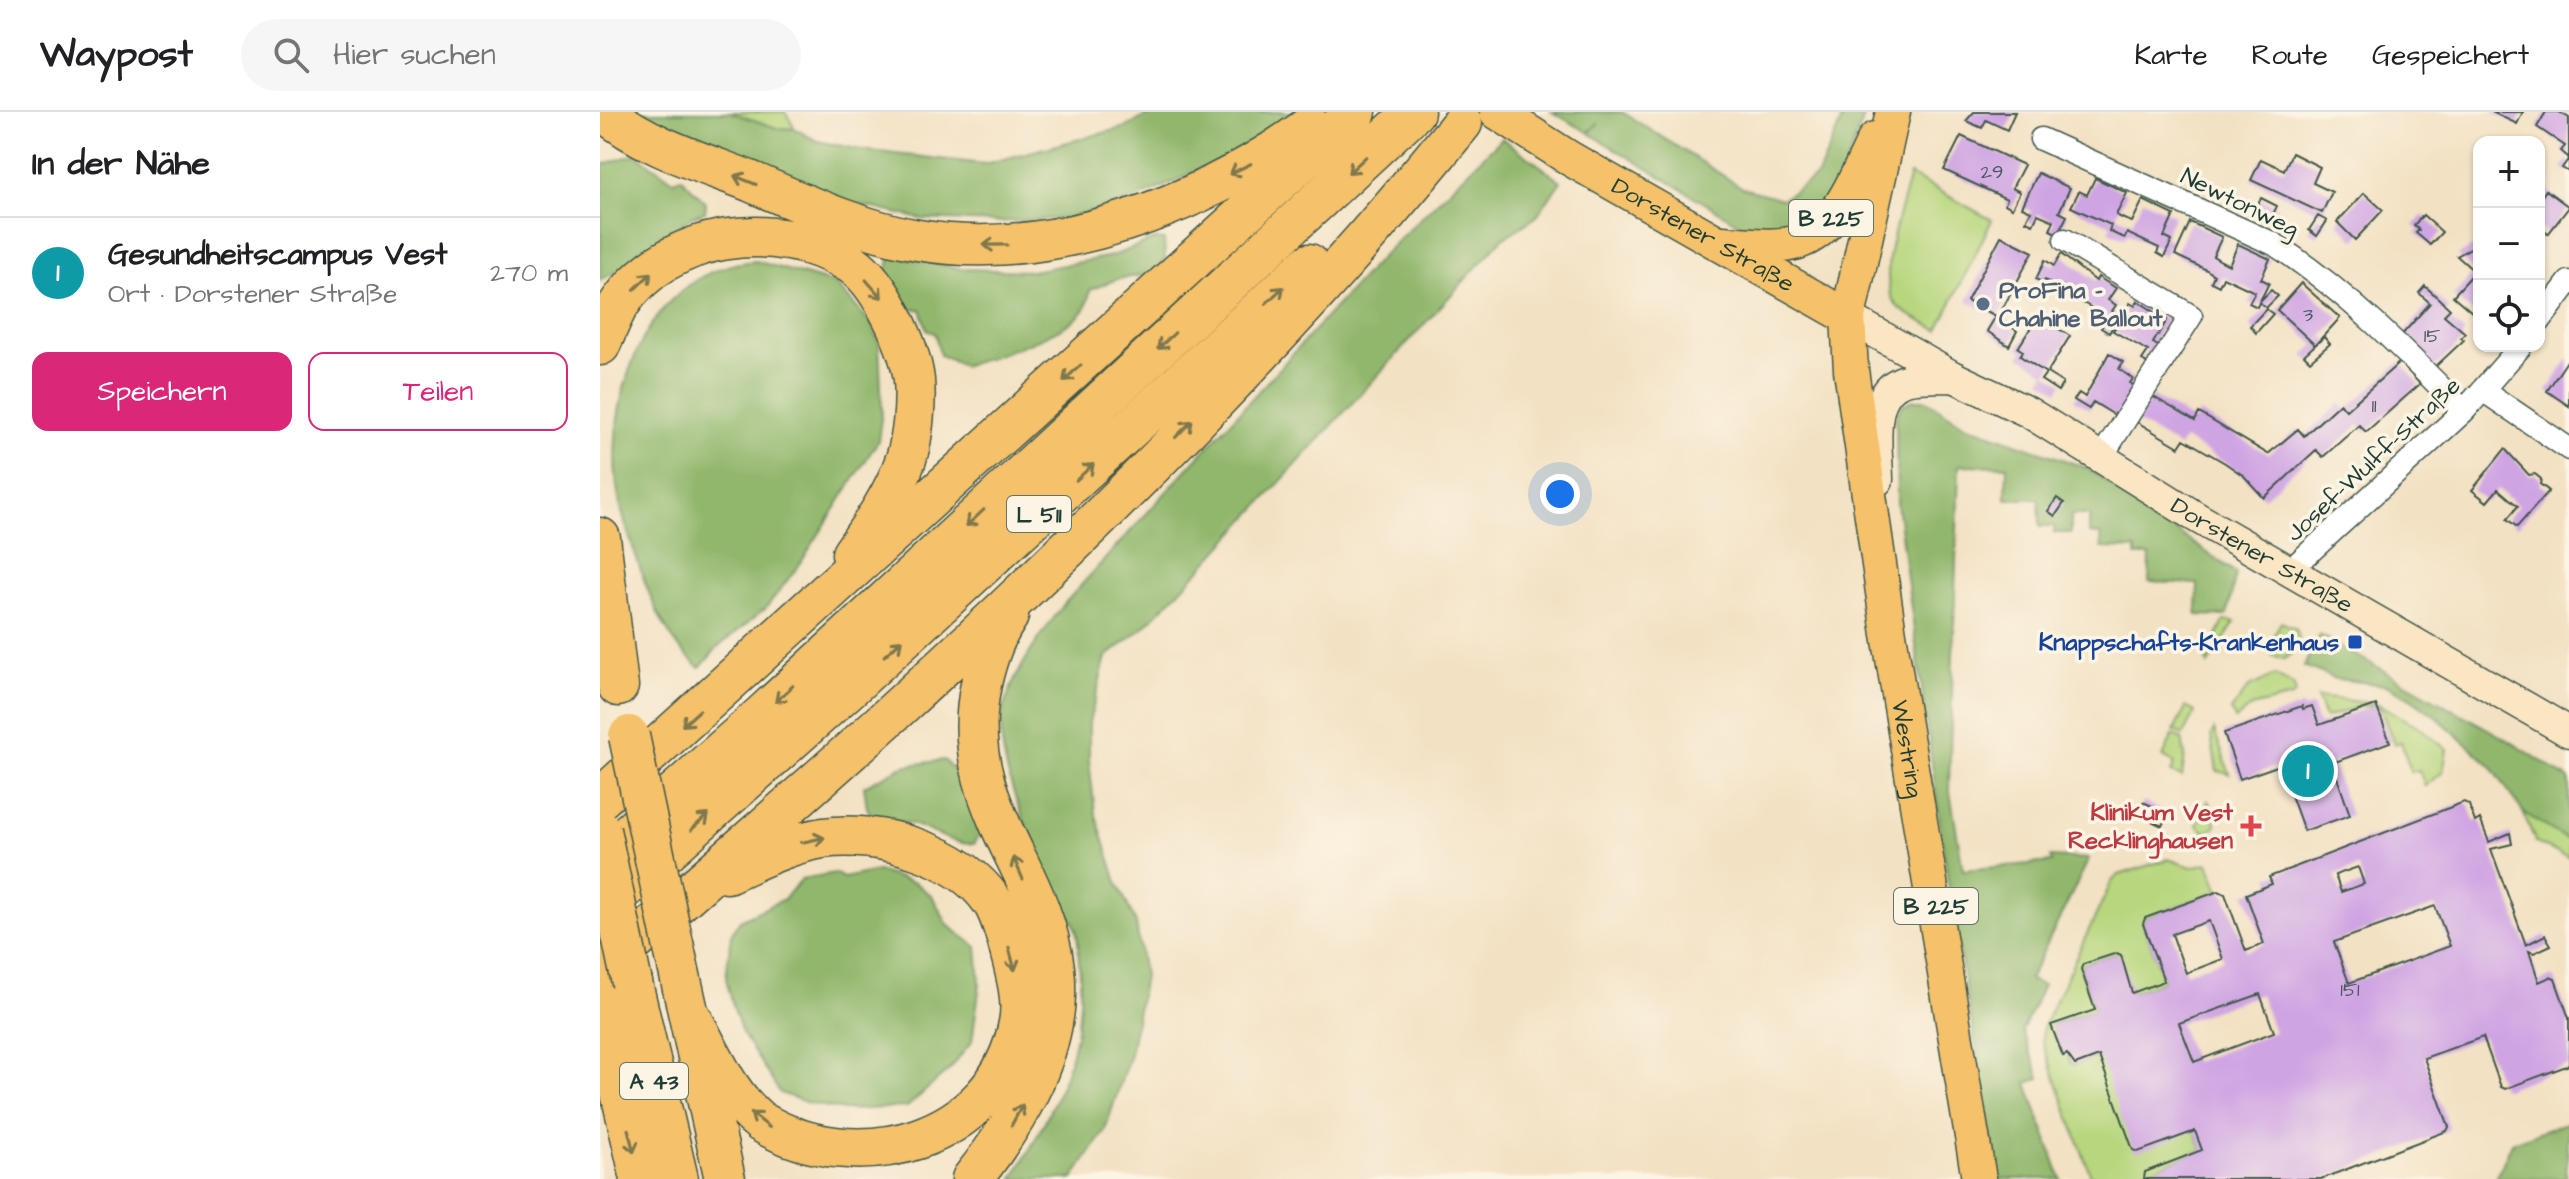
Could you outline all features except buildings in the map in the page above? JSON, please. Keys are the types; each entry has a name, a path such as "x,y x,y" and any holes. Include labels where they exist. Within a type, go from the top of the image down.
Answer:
{"highway":[{"path":"605,112 655,142 871,229 920,240 981,245 1025,244 1077,236 1122,223 1260,159 1329,112"},
{"path":"600,799 812,610 1356,112"},
{"name":"L 511","path":"600,859 773,705 1414,112"},
{"path":"608,992 689,891 896,710 1070,545 1314,294 1478,116"},
{"name":"L 511","path":"600,911 1478,116"},
{"path":"600,345 619,306 645,276 679,253 726,236 794,240 854,265 884,301 914,379 907,457 877,519 812,610"},
{"path":"600,538 618,686"},
{"path":"972,1179 1005,1138 1032,1086 1054,1009 1054,967 1040,916 981,775 978,699 986,663 1006,619 1070,545"},
{"path":"600,610 725,1179"},
{"name":"A 43","path":"600,830 608,992 641,1179"},
{"path":"688,1012 741,1104 760,1122 796,1145 834,1155 875,1156 917,1147 959,1125 990,1094 1006,1062 1020,1022 1018,978 992,901 970,879 927,851 858,836 823,838 757,859 689,891"},
{"name":"A 43","path":"608,992 678,1179"}],"main road":[{"name":"B 225","path":"1719,243 1780,245 1813,235 1828,222 1846,196 1891,112"},
{"name":"Westring","path":"1891,112 1848,317 1851,370 1878,559 1979,1179"},
{"name":"Dorstener Straße","path":"1478,116 1569,158 1954,377 2028,412 2288,572 2569,732"},
{"name":"Dorstener Straße","path":"1878,559 1878,406 1889,389 1905,380 1954,377"}],"street":[{"name":"Newtonweg","path":"2041,139 2286,252 2309,267 2399,347 2464,411"},
{"path":"2065,240 2191,316 2102,456"},
{"path":"2545,314 2569,282"},
{"name":"Josef-Wulff-Straße","path":"2288,572 2464,411 2516,352"},
{"path":"2484,391 2569,449"}],"green space":[{"path":"637,112 730,112 776,128 795,129 817,141 862,150 984,164 1126,127 1153,112 1310,112 1264,141 1136,199 1069,218 997,222 921,219 848,202 692,142"},
{"path":"730,112 785,112 795,129 777,128"},
{"path":"1552,112 1622,112 1743,188 1782,199 1818,175 1845,112 1866,112 1834,197 1811,218 1784,228 1741,225 1589,133 1599,123 1588,132"},
{"path":"1502,138 1561,181 1536,217 1502,239 1200,570 1142,629 1106,657 1089,722 1089,760 1095,812 1117,882 1136,923 1144,976 1130,1054 1105,1130 1073,1179 1013,1179 1042,1127 1065,1076 1073,1050 1080,993 1076,930 1055,895 1026,827 1008,773 1001,724 1005,703 1016,676 1064,604 1382,256"},
{"path":"635,154 674,181 681,177 706,203 705,212 691,217 644,254 600,281 602,165"},
{"path":"1910,175 1992,220 1938,330 1899,308 1891,297 1888,282 1891,244"},
{"path":"1156,239 1164,240 1165,259 1152,274 1117,279 1090,290 1085,309 1064,326 1029,343 964,366 940,355 935,334 927,329 921,309 908,310 883,281 892,255 962,269 1032,271 1112,256"},
{"path":"756,261 835,284 871,323 879,344 882,411 878,441 800,564 765,609 717,648 700,668 679,647 662,622 625,522 616,477 620,406 629,371 644,338 663,309 688,285 719,269"},
{"path":"1914,400 1926,400 1965,425 2087,468 2236,573 2227,616 2197,615 2198,584 2149,582 2150,556 2136,556 2136,549 2102,548 2101,535 2089,534 2089,515 2071,515 2071,533 2054,533 2054,526 2040,526 2039,499 2006,499 2007,466 1959,465 1949,786 1963,870 2052,862 2050,857 2089,859 2029,980 2043,985 2022,1031 2040,1078 2027,1083 2061,1179 1999,1179 1951,905 1897,504 1896,417 1902,405"},
{"path":"2224,621 2235,622 2208,665 2206,660"},
{"path":"2281,622 2296,629 2299,638 2292,654 2284,659 2273,656 2267,648"},
{"path":"2320,635 2513,743 2569,779 2569,841 2523,812 2491,766 2437,717 2409,697 2386,685 2336,679 2304,666"},
{"path":"2275,675 2293,685 2296,692 2292,697 2251,707 2235,720 2231,710 2249,687"},
{"path":"2317,697 2378,704 2421,728 2447,750 2443,772 2425,786 2419,770 2411,772 2401,742 2394,744 2380,707 2361,706 2325,718"},
{"path":"2186,707 2195,712 2183,735 2174,731"},
{"path":"2214,730 2230,774 2217,771 2211,736"},
{"path":"2173,735 2182,739 2185,755 2182,777 2171,773 2175,763 2163,757"},
{"path":"944,760 966,783 983,829 974,844 950,840 904,822 874,820 867,808 864,786 903,766"},
{"path":"2208,801 2215,813 2216,826 2207,833 2197,825"},
{"path":"2523,812 2569,841 2569,858 2536,843"},
{"path":"2168,859 2192,867 2208,863 2219,891 2146,918 2143,923 2164,981 2132,993 2117,953 2083,964 2081,970 2095,1010 2052,1024 2062,1054 2067,1054 2070,1063 2075,1065 2099,1056 2195,1131 2202,1150 2145,1172 2144,1179 2092,1179 2042,1041 2043,1027 2112,881 2119,875"},
{"path":"877,871 915,883 932,896 948,925 977,947 980,983 972,1041 951,1068 907,1107 844,1110 808,1103 780,1093 742,1033 733,1006 726,979 731,934 740,920 784,899 802,879 835,873 843,878"},
{"path":"2569,1122 2566,1179 2496,1179 2512,1142"}],"place":[{"name":"ProFina - Chahine Ballout","path":"1983,304"},
{"name":"Knappschafts-Krankenhaus","path":"2355,642"},
{"name":"Gesundheitscampus Vest","path":"2308,771"},
{"name":"Klinikum Vest Recklinghausen","path":"2251,826"}]}
